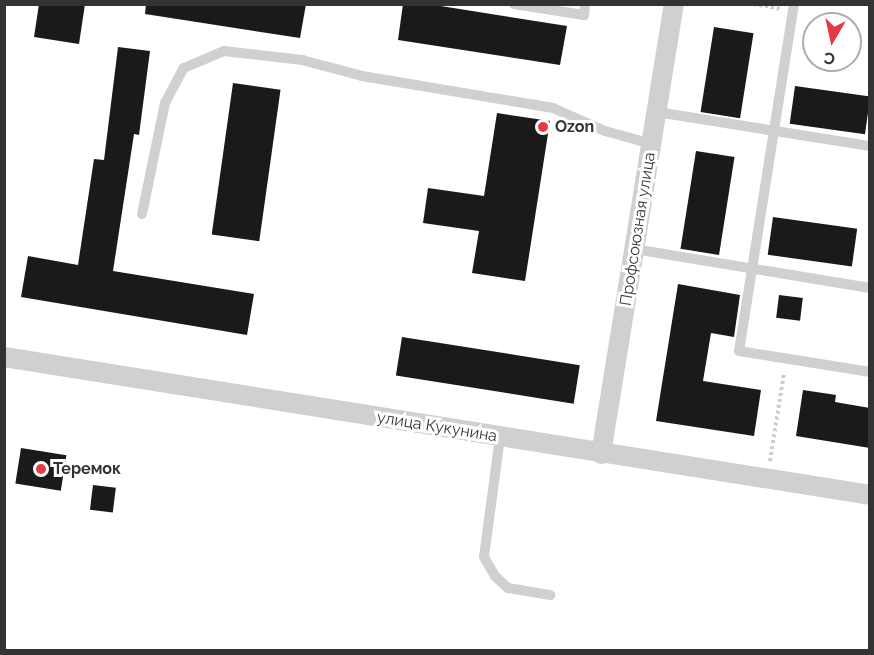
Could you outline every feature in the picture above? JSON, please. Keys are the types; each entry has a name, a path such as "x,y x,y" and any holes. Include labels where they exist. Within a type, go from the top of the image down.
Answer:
{"street":[{"name":"Профсоюзная улица","path":"601,454 674,4"},
{"name":"улица Кукунина","path":"4,357 601,454 870,495"}],"lane":[{"path":"514,4 584,15 585,4"},
{"path":"794,8 739,351 870,372"},
{"path":"142,214 165,103 184,68 224,51 302,60 362,76 553,108 605,131 652,144"},
{"path":"657,112 870,146"},
{"path":"634,249 870,288"},
{"path":"500,437 484,557 495,576 508,588 550,595"}],"path":[{"path":"753,4 794,8"},
{"path":"767,479 786,359"}],"building":[{"path":"39,4 85,4 79,44 34,37"},
{"path":"146,4 306,4 300,38 145,14"},
{"path":"403,4 428,4 567,26 560,65 398,40"},
{"path":"714,27 754,33 740,118 701,112"},
{"path":"118,47 150,51 139,135 134,134 113,271 254,294 247,335 21,297 28,256 78,265 94,159 104,160"},
{"path":"233,83 281,90 259,241 212,235"},
{"path":"795,86 870,97 865,134 790,124"},
{"path":"497,113 550,121 525,281 472,273 479,231 423,223 428,188 484,196"},
{"path":"696,151 735,157 719,255 681,249"},
{"path":"773,217 857,229 852,266 768,255"},
{"path":"678,284 740,295 734,337 711,333 703,381 761,390 754,436 656,421"},
{"path":"779,295 803,298 800,321 776,318"},
{"path":"402,337 580,365 574,404 396,376"},
{"path":"803,390 836,395 835,402 870,408 870,448 796,436"},
{"name":"Теремок","path":"21,448 66,455 61,491 15,484"},
{"path":"93,485 116,488 113,513 90,510"}],"place":[{"name":"Ozon","path":"543,127"},
{"name":"Теремок","path":"41,469"}]}
